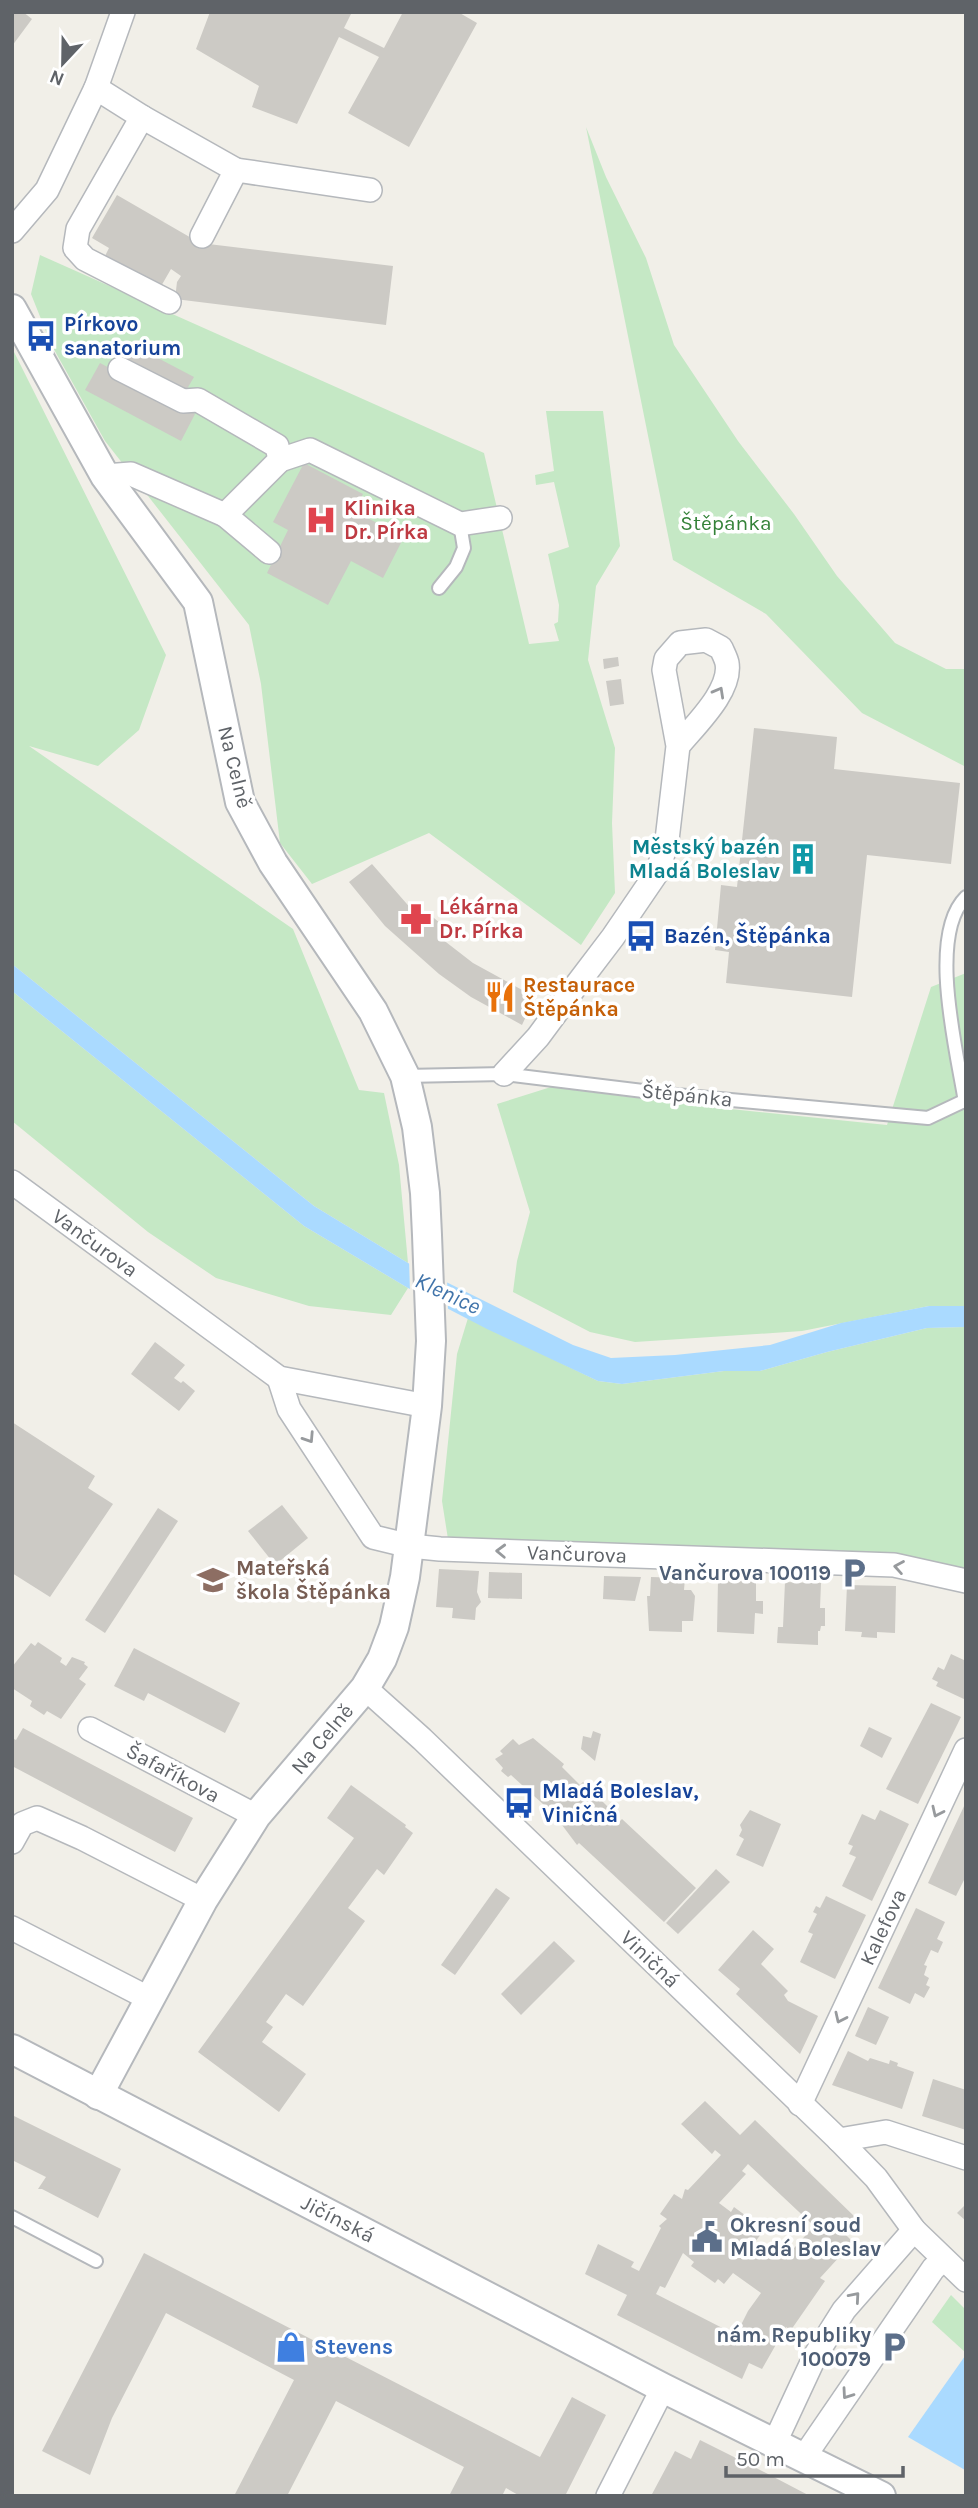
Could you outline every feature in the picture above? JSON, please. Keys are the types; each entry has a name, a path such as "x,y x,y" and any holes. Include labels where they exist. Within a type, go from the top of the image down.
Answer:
{"street":[{"path":"12,231 47,190 96,88 123,12"},
{"path":"96,88 236,170 370,190"},
{"path":"142,117 78,229 75,248 85,259 169,302"},
{"path":"202,236 236,170"},
{"name":"Na Celně","path":"12,309 105,476 198,602 240,802 273,863 373,1011 405,1076 417,1127 425,1193 431,1341 427,1406 410,1546 394,1627 382,1658 365,1688 256,1816 203,1900 98,2095"},
{"path":"120,369 183,401 198,400 277,446 280,460"},
{"path":"225,515 280,460 310,450 460,524 500,517"},
{"path":"105,476 131,474 225,515 270,552"},
{"path":"504,1074 553,1017 658,871 667,840 678,746"},
{"name":"Vančurova","path":"12,1182 279,1378 427,1406"},
{"name":"Vančurova","path":"279,1378 289,1409 373,1537 410,1546 440,1549 894,1565 966,1581"},
{"name":"Viničná","path":"365,1688 839,2140 876,2178 914,2230 966,2280"},
{"name":"Šafaříkova","path":"90,1729 256,1816"},
{"name":"Kalefova","path":"800,2104 966,1750"},
{"path":"12,1842 22,1824 37,1818 203,1900"},
{"path":"12,1928 150,1999"},
{"name":"Jičínská","path":"12,2049 663,2388 881,2496"},
{"path":"839,2140 886,2132 966,2158"},
{"path":"775,2442 815,2356 844,2310 914,2230"},
{"path":"804,2457 933,2269 943,2259"},
{"path":"608,2496 663,2388"}],"lane":[{"path":"439,588 456,567 464,548 460,524"},
{"name":"Štěpánka","path":"405,1076 504,1074 676,1095 928,1118 966,1101 946,981 947,947 957,906 966,897"},
{"path":"12,2217 96,2261"}],"green space":[{"name":"Štěpánka","path":"586,127 606,177 646,258 674,345 738,441 837,576 895,643 946,669 966,669 966,767 862,713 766,614 673,560"},
{"path":"40,255 484,453 529,644 559,641 554,624 558,622 559,605 548,554 569,547 554,482 536,485 535,475 554,471 546,411 603,411 620,546 596,586 588,660 615,748 612,823 615,893 581,945 429,833 312,884 280,843 261,684 249,625 105,441 51,344 31,294"},
{"path":"12,348 166,655 139,730 98,766 29,746 293,929 359,1090 384,1093 399,1165 408,1263 314,1206 12,964"},
{"path":"966,973 966,1306 929,1306 802,1331 635,1342 590,1332 513,1292 517,1261 530,1212 497,1104 551,1087 887,1125 931,987"},
{"path":"12,991 304,1226 408,1288 391,1315 309,1306 216,1278 148,1232 12,1121"},
{"path":"468,1318 598,1381 622,1384 724,1371 760,1371 927,1328 966,1327 966,1572 448,1539 442,1501 457,1354"},
{"path":"951,2295 966,2310 966,2353 932,2322"}],"water":[{"name":"Klenice","path":"12,964 314,1206 408,1263 573,1345 611,1358 675,1355 770,1345 841,1323 929,1306 966,1306 966,1327 927,1328 760,1371 724,1371 622,1384 598,1381 408,1288 304,1226 12,991"},
{"path":"966,2357 965,2470 908,2437"}],"pier":[{"path":"409,1259 447,1277 448,1311 410,1292"}],"building":[{"path":"12,12 23,12 32,19 12,46"},
{"path":"210,12 352,12 344,28 384,48 403,12 458,12 477,23 409,147 348,113 379,57 339,37 297,124 252,107 259,86 196,49"},
{"path":"117,195 200,243 393,266 386,325 175,299 177,282 181,276 171,269 160,288 105,256 109,248 92,238"},
{"path":"133,345 194,377 184,394 123,362"},
{"path":"100,363 195,414 181,441 85,390"},
{"path":"304,463 363,494 354,511 404,537 383,578 351,561 328,605 267,573 288,530 273,522"},
{"path":"618,657 619,666 604,669 603,659"},
{"path":"621,679 624,704 610,706 606,681"},
{"name":"Městský bazén Mladá Boleslav","path":"754,728 837,737 834,769 960,783 951,864 867,855 852,997 726,983 729,952 715,950 721,885 737,887"},
{"path":"372,864 420,919 427,912 449,931 442,939 473,963 535,997 522,1025 471,997 439,974 385,926 349,882"},
{"path":"155,1342 185,1365 174,1378 181,1383 183,1381 195,1391 179,1411 131,1374"},
{"path":"12,1422 95,1476 88,1488 113,1504 50,1597 12,1573"},
{"path":"282,1505 308,1538 275,1565 248,1531"},
{"path":"158,1508 178,1521 105,1633 85,1620"},
{"path":"439,1569 479,1571 477,1592 481,1602 476,1608 475,1620 452,1618 453,1608 436,1607"},
{"path":"489,1572 522,1573 522,1599 488,1598"},
{"path":"604,1576 641,1577 635,1601 603,1599"},
{"path":"651,1577 685,1578 684,1590 691,1590 695,1596 693,1621 682,1621 682,1632 649,1631 647,1596 650,1596"},
{"path":"718,1580 756,1581 756,1601 763,1601 763,1614 755,1613 754,1634 717,1632"},
{"path":"785,1582 821,1583 820,1608 825,1608 825,1626 821,1626 818,1631 818,1645 777,1643 778,1627 783,1627"},
{"path":"847,1585 896,1586 895,1633 877,1632 877,1638 861,1637 862,1632 845,1631"},
{"path":"38,1642 62,1658 60,1662 66,1666 72,1657 85,1662 88,1667 79,1679 86,1684 61,1719 47,1711 44,1715 30,1706 32,1701 12,1688 12,1667 31,1643 35,1646"},
{"path":"134,1648 240,1703 225,1733 148,1693 144,1701 114,1686"},
{"path":"951,1654 966,1661 966,1700 936,1686 938,1682 932,1679 938,1667 944,1670"},
{"path":"931,1703 961,1717 918,1804 886,1789"},
{"path":"869,1727 892,1738 882,1758 860,1746"},
{"path":"23,1728 193,1818 175,1852 12,1766 12,1738 16,1740"},
{"path":"593,1731 601,1734 595,1761 581,1749 583,1736 591,1738"},
{"path":"533,1738 564,1764 562,1767 580,1785 583,1782 613,1812 610,1814 619,1822 622,1819 696,1888 664,1922 579,1843 577,1845 553,1813 511,1775 508,1777 501,1771 503,1768 495,1759 503,1754 500,1751 513,1739 519,1745"},
{"path":"351,1785 413,1833 384,1875 377,1869 348,1908 365,1921 303,2006 286,1994 266,2022 273,2027 262,2042 306,2074 279,2112 198,2052 354,1838 327,1818"},
{"path":"966,1802 966,1876 956,1896 928,1883"},
{"path":"750,1810 781,1824 763,1867 736,1855 744,1839 739,1836 742,1830 740,1825"},
{"path":"880,1810 909,1824 872,1901 842,1886 856,1857 849,1854 853,1846 848,1844 862,1814 875,1820"},
{"path":"716,1869 730,1882 678,1934 666,1923"},
{"path":"496,1888 510,1898 455,1975 441,1965"},
{"path":"826,1896 866,1915 835,1979 800,1962 813,1934 808,1932 817,1914 813,1912 816,1906 820,1908"},
{"path":"916,1908 945,1922 937,1939 943,1942 938,1953 931,1950 924,1965 927,1966 924,1975 929,1978 926,1985 930,1987 924,1998 915,1993 910,2004 878,1988"},
{"path":"753,1930 774,1949 761,1964 788,1991 784,1995 788,2001 818,2016 800,2054 736,1994 740,1989 718,1970"},
{"path":"554,1941 575,1961 521,2015 501,1994"},
{"path":"868,2007 889,2017 876,2045 855,2036"},
{"path":"848,2051 868,2061 870,2058 889,2064 890,2060 898,2063 897,2066 914,2072 902,2109 832,2085"},
{"path":"933,2079 966,2090 966,2130 922,2116"},
{"name":"Okresní soud Mladá Boleslav","path":"705,2101 740,2135 755,2120 856,2218 843,2232 853,2242 820,2278 825,2281 791,2330 786,2327 762,2369 749,2363 742,2379 617,2315 627,2295 585,2274 598,2244 634,2262 631,2267 639,2271 661,2228 659,2226 667,2219 660,2214 674,2194 682,2199 685,2189 688,2190 721,2155 715,2150 712,2154 681,2124","holes":["748,2164 814,2226 786,2257 780,2253 776,2259 754,2243 762,2233 754,2227 757,2224 734,2207 731,2212 719,2203 746,2174 742,2171","683,2253 694,2262 691,2266 715,2283 718,2279 724,2284 733,2273 761,2293 736,2335 656,2294 660,2286 665,2288"]},
{"path":"12,2115 121,2169 98,2218 38,2189 46,2177 12,2160"},
{"path":"966,2204 966,2221 957,2213"},
{"path":"144,2253 540,2457 572,2397 606,2415 565,2496 520,2496 506,2488 502,2496 449,2496 464,2467 336,2401 287,2496 234,2496 294,2380 166,2313 112,2418 90,2475 42,2451"},
{"path":"700,2440 810,2496 651,2496 675,2451 691,2459"}],"place":[{"name":"Pírkovo sanatorium","path":"41,336"},
{"name":"Klinika Dr. Pírka","path":"321,520"},
{"name":"Městský bazén Mladá Boleslav","path":"803,859"},
{"name":"Lékárna Dr. Pírka","path":"416,919"},
{"name":"Bazén, Štěpánka","path":"641,936"},
{"name":"Restaurace Štěpánka","path":"500,997"},
{"name":"Vančurova 100119","path":"854,1573"},
{"name":"Mateřská škola Štěpánka","path":"213,1580"},
{"name":"Mladá Boleslav, Viničná","path":"519,1803"},
{"name":"Okresní soud Mladá Boleslav","path":"707,2237"},
{"name":"Stevens","path":"291,2347"},
{"name":"nám. Republiky 100079","path":"894,2347"}]}
